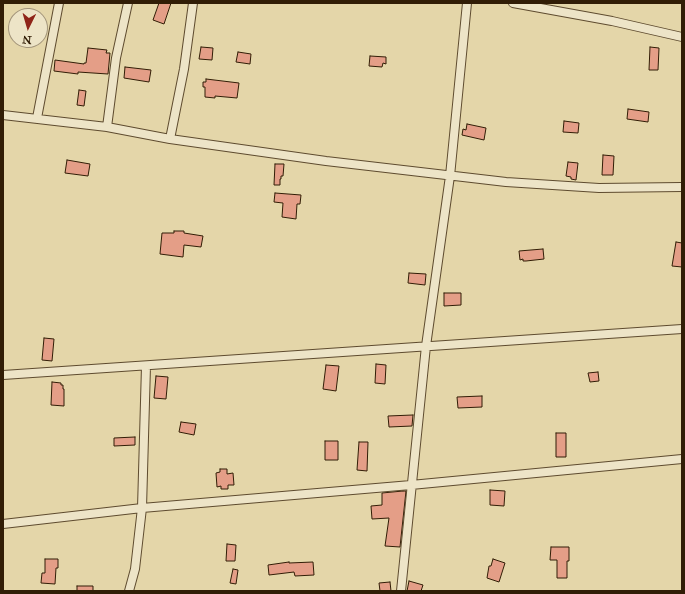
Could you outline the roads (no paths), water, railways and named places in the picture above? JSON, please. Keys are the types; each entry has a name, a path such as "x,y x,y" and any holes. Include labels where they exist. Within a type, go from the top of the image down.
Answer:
{"street":[{"path":"37,118 59,3"},
{"path":"107,127 116,58 128,3"},
{"path":"170,139 184,69 193,3"},
{"path":"401,591 426,346 450,176 467,3"},
{"path":"513,3 612,21 682,37"},
{"path":"3,115 107,127 170,139 326,161 506,182 599,188 682,187"},
{"path":"3,375 682,329"},
{"path":"129,591 135,569 142,508 146,366"},
{"path":"3,524 142,508 411,485 682,459"}]}
